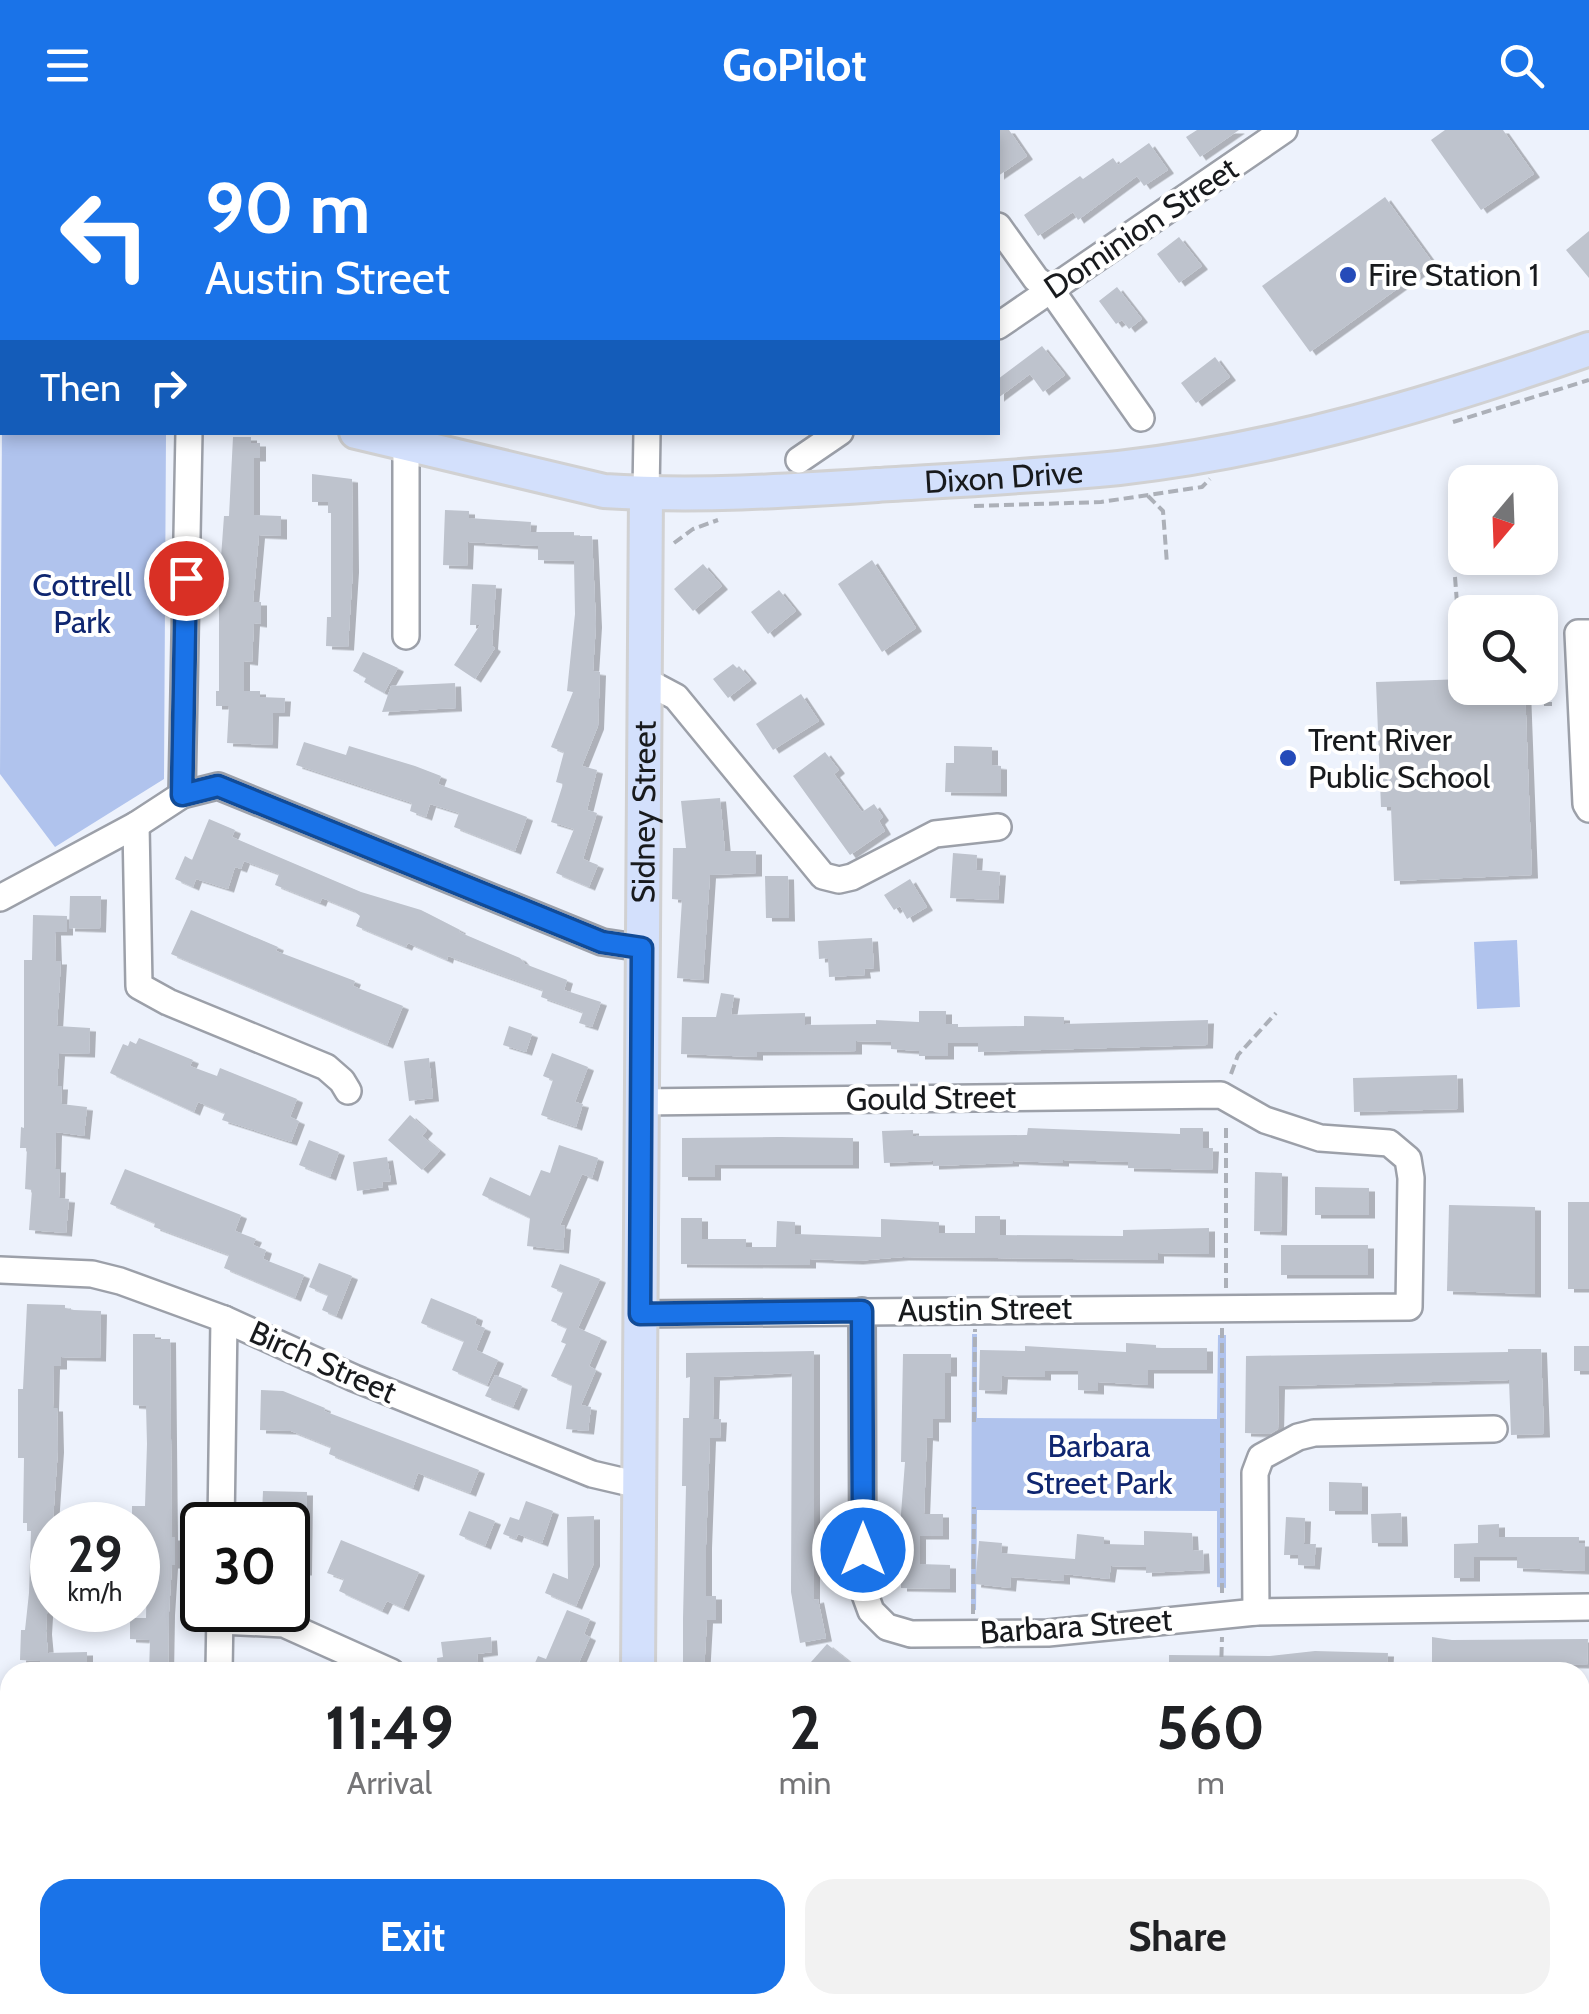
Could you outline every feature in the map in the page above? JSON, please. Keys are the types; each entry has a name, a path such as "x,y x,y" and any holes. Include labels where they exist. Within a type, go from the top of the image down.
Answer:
{"main road":[{"name":"Dixon Drive","path":"367,435 588,488 646,494 943,482 1160,462 1304,434 1392,412 1589,349"},
{"name":"Sidney Street","path":"638,1662 646,494"}],"street":[{"name":"Dominion Street","path":"1000,325 1274,133"},
{"path":"1000,229 1036,279 1052,290 1141,418"},
{"path":"182,795 190,435"},
{"name":"Sidney Street","path":"646,435 646,494"},
{"path":"799,460 836,435"},
{"path":"406,446 406,636"},
{"path":"1584,633 1589,808"},
{"path":"644,680 676,697 822,876 839,880 852,877 935,834 998,827"},
{"path":"0,898 136,825 182,795 218,786 602,942 642,948"},
{"path":"136,825 139,986 168,1002 326,1067 342,1080 348,1091"},
{"name":"Gould Street","path":"642,1102 1223,1095"},
{"name":"Austin Street","path":"640,1314 1409,1307 1408,1159 1389,1143 1320,1138 1266,1120 1223,1095"},
{"name":"Birch Street","path":"0,1270 92,1274 224,1319 354,1378 592,1474 638,1485"},
{"name":"Barbara Street","path":"862,1311 863,1589 872,1611 888,1626 911,1634 1048,1633 1256,1612 1589,1607"},
{"path":"222,1502 224,1319"},
{"path":"1256,1612 1255,1473 1261,1457 1314,1433 1494,1429"},
{"path":"220,1632 220,1662"},
{"path":"302,1632 369,1662"}],"path":[{"path":"1143,496 1158,503 1163,511 1167,564"},
{"path":"674,543 692,529 731,517"},
{"path":"1455,577 1456,595"},
{"path":"1221,1662 1222,1318 1218,1306 1223,1095 1238,1055 1276,1013"},
{"path":"974,1422 975,1310"},
{"path":"974,1507 974,1634"}],"green space":[{"name":"Cottrell Park","path":"2,435 166,435 164,779 55,847 0,774"},
{"path":"1517,940 1520,1007 1477,1009 1474,942"},
{"name":"Barbara Street Park","path":"972,1334 977,1334 977,1418 1217,1419 1218,1335 1226,1335 1226,1588 1217,1587 1217,1511 977,1510 976,1610 971,1610"}],"building":[{"path":"1000,130 1009,130 1027,156 1000,175"},
{"path":"1197,130 1239,130 1200,157 1186,137"},
{"path":"1445,130 1503,130 1534,174 1481,210 1431,140"},
{"path":"1149,143 1168,170 1144,186 1137,176 1078,220 1073,212 1038,236 1024,215 1080,176 1083,179 1113,158 1118,165"},
{"name":"Fire Station 1","path":"1385,197 1433,263 1310,352 1262,286"},
{"path":"1589,231 1589,278 1566,250"},
{"path":"1179,237 1202,266 1179,283 1157,254"},
{"path":"1117,287 1142,319 1129,329 1122,320 1116,324 1099,301"},
{"path":"1042,346 1065,375 1043,392 1030,374 1000,396 1000,378"},
{"path":"1215,357 1230,377 1196,403 1181,383"},
{"path":"233,437 251,437 251,443 260,443 260,458 254,458 254,515 281,516 281,536 259,535 253,602 261,602 261,624 254,623 252,662 244,661 244,691 260,691 260,697 285,698 284,713 273,713 272,745 227,743 229,706 216,706 219,585 224,516 229,516"},
{"path":"312,474 352,479 353,569 348,647 326,646 327,617 331,617 331,513 328,502 312,502"},
{"path":"445,510 469,511 469,518 531,522 530,532 592,536 596,624 593,671 600,672 598,726 582,766 597,770 587,810 597,813 583,859 598,865 589,887 556,873 574,829 551,822 563,784 556,782 564,752 551,747 573,692 567,691 575,614 574,561 538,560 538,546 468,542 467,566 443,565"},
{"path":"872,560 916,628 882,652 838,584"},
{"path":"703,564 722,586 693,611 674,589"},
{"path":"472,584 496,585 492,646 495,648 475,679 454,665 480,625 470,625"},
{"path":"779,590 796,611 768,634 751,612"},
{"path":"363,652 398,668 384,693 353,671"},
{"path":"733,664 751,680 728,698 713,679"},
{"path":"1448,680 1448,705 1526,705 1532,875 1394,881 1391,807 1381,807 1376,682"},
{"path":"455,683 456,708 382,712 391,686"},
{"path":"801,694 819,721 773,750 756,724"},
{"path":"304,742 346,755 349,746 415,766 441,776 438,784 527,817 515,851 454,827 459,813 430,804 426,817 410,811 412,803 296,765"},
{"path":"954,746 992,747 992,765 1001,766 1001,793 945,792 946,763 954,763"},
{"path":"825,752 839,770 834,774 862,812 874,804 883,817 879,821 885,831 850,855 793,776"},
{"path":"720,798 725,851 756,851 756,873 710,875 703,980 677,978 682,900 672,899 673,848 686,848 681,801"},
{"path":"209,819 235,830 232,837 361,892 421,910 459,932 520,958 525,964 567,980 564,990 601,1002 592,1027 579,1023 583,1012 541,997 543,990 448,956 447,960 408,943 406,947 356,926 360,916 354,911 322,898 320,903 275,885 279,874 244,861 241,869 235,867 228,889 196,879 193,887 175,879 185,856 192,860"},
{"path":"953,853 977,855 976,870 1000,872 998,900 950,898"},
{"path":"765,876 788,876 789,918 766,918"},
{"path":"910,879 927,907 907,919 900,906 894,910 884,895"},
{"path":"70,896 101,896 100,929 69,928"},
{"path":"191,910 403,1006 387,1045 171,954"},
{"path":"33,915 67,916 67,932 55,932 56,961 61,961 57,1026 90,1028 89,1054 59,1053 57,1086 62,1086 61,1104 87,1107 84,1136 56,1132 59,1198 69,1199 66,1233 29,1230 32,1190 25,1189 27,1148 20,1148 21,1127 24,1128 24,960 32,960"},
{"path":"872,938 874,968 864,969 865,975 829,977 828,958 819,959 818,941"},
{"path":"721,993 734,995 731,1015 805,1013 805,1025 876,1024 876,1020 919,1022 919,1011 946,1011 946,1024 958,1027 1024,1026 1024,1016 1064,1017 1064,1024 1208,1020 1207,1045 978,1052 978,1043 948,1043 948,1056 919,1056 919,1051 891,1049 891,1042 856,1041 856,1051 757,1052 757,1057 681,1054 682,1017 716,1017"},
{"path":"509,1026 532,1034 526,1052 503,1045"},
{"path":"139,1038 193,1060 190,1066 217,1076 220,1068 297,1099 290,1117 299,1121 291,1142 222,1120 225,1113 198,1102 194,1112 110,1073 123,1044 136,1044"},
{"path":"552,1053 588,1067 575,1102 583,1104 576,1127 541,1115 553,1080 543,1076"},
{"path":"429,1058 433,1098 409,1101 404,1061"},
{"path":"1457,1075 1458,1109 1354,1112 1353,1078"},
{"path":"410,1115 427,1130 422,1136 440,1151 422,1170 388,1140"},
{"path":"1028,1128 1180,1134 1180,1128 1203,1128 1203,1148 1213,1148 1212,1170 1128,1168 1128,1162 1063,1160 933,1166 933,1161 884,1163 882,1131 913,1130 913,1136 1027,1135"},
{"path":"682,1138 853,1138 853,1165 715,1165 715,1177 682,1177"},
{"path":"309,1140 339,1152 330,1177 299,1165"},
{"path":"559,1145 598,1158 592,1178 582,1174 560,1225 565,1226 563,1250 527,1246 530,1218 482,1195 490,1177 530,1196 541,1170 550,1173"},
{"path":"387,1157 391,1181 382,1182 383,1187 357,1191 353,1162"},
{"path":"125,1169 241,1215 235,1231 256,1239 253,1245 266,1250 263,1259 304,1275 295,1298 224,1268 229,1255 154,1227 155,1223 110,1204"},
{"path":"1255,1172 1282,1173 1281,1232 1254,1231"},
{"path":"1315,1187 1369,1188 1369,1215 1315,1215"},
{"path":"1568,1202 1589,1202 1589,1289 1568,1289"},
{"path":"1449,1205 1535,1207 1535,1294 1447,1291"},
{"path":"975,1216 1000,1216 1000,1235 1123,1236 1123,1230 1209,1228 1209,1254 1158,1253 1158,1260 903,1257 857,1261 810,1259 810,1265 681,1264 681,1218 702,1218 702,1239 746,1239 746,1247 776,1247 777,1221 795,1222 795,1234 881,1237 881,1219 939,1222 939,1233 975,1233"},
{"path":"1281,1245 1368,1245 1368,1275 1281,1275"},
{"path":"319,1263 352,1276 336,1316 322,1310 328,1295 309,1287"},
{"path":"560,1264 600,1279 578,1328 601,1338 589,1366 596,1370 581,1405 591,1407 588,1431 566,1429 572,1385 551,1376 566,1344 561,1342 567,1328 551,1321 563,1292 551,1287"},
{"path":"431,1298 477,1317 475,1324 485,1328 476,1350 498,1360 487,1385 452,1370 464,1341 421,1323"},
{"path":"27,1304 101,1311 100,1358 61,1357 61,1366 54,1366 53,1408 57,1408 58,1449 54,1502 30,1502 30,1531 27,1523 23,1523 24,1458 18,1458 18,1389 23,1389"},
{"path":"133,1334 170,1339 175,1565 168,1662 149,1662 150,1640 130,1639 130,1632 160,1632 160,1502 145,1502 146,1406 133,1405"},
{"path":"1126,1343 1156,1348 1207,1348 1207,1370 1148,1370 1148,1385 1098,1382 1098,1391 1078,1390 1078,1371 1045,1371 1045,1377 1002,1376 1001,1391 979,1390 980,1350 1025,1351 1025,1346 1126,1352"},
{"path":"1574,1346 1589,1346 1589,1371 1574,1371"},
{"path":"1541,1349 1544,1434 1511,1435 1509,1380 1279,1386 1278,1429 1270,1434 1245,1433 1246,1356"},
{"path":"814,1351 814,1600 818,1599 826,1638 800,1643 791,1592 792,1373 714,1377 713,1419 721,1419 720,1438 710,1438 706,1596 716,1596 716,1620 707,1620 705,1662 683,1662 683,1418 689,1418 690,1377 686,1378 686,1353"},
{"path":"903,1354 951,1354 951,1373 945,1373 945,1419 933,1419 933,1438 927,1437 924,1514 943,1514 943,1536 920,1536 920,1564 950,1565 950,1589 901,1588"},
{"path":"495,1375 522,1386 513,1407 485,1396"},
{"path":"261,1390 283,1391 325,1408 324,1411 479,1470 470,1493 418,1473 413,1488 329,1454 331,1447 291,1431 260,1430"},
{"path":"1329,1482 1362,1483 1362,1511 1329,1511"},
{"path":"263,1491 307,1492 307,1502 262,1502"},
{"path":"526,1501 553,1511 542,1543 518,1534 516,1539 503,1534 510,1517 519,1520"},
{"path":"469,1511 495,1521 485,1546 459,1535"},
{"path":"1401,1513 1402,1543 1372,1543 1371,1514"},
{"path":"594,1516 594,1563 576,1606 545,1593 553,1573 568,1579 567,1517"},
{"path":"1286,1517 1305,1518 1304,1544 1316,1544 1314,1566 1298,1565 1298,1555 1284,1555"},
{"path":"1499,1524 1499,1537 1579,1537 1579,1543 1585,1543 1585,1571 1517,1568 1517,1557 1474,1557 1474,1578 1454,1578 1454,1544 1478,1543 1478,1525"},
{"path":"1144,1531 1192,1533 1193,1551 1203,1550 1204,1570 1146,1573 1146,1567 1111,1566 1109,1579 1064,1574 1064,1581 1011,1577 1010,1588 975,1584 979,1541 1002,1543 1001,1553 1075,1559 1077,1534 1104,1537 1104,1544 1144,1545"},
{"path":"341,1540 419,1572 403,1608 387,1601 382,1611 339,1591 344,1579 327,1573"},
{"path":"30,1562 30,1632 46,1632 48,1653 87,1652 87,1662 20,1660 21,1630 25,1630"},
{"path":"567,1610 590,1619 584,1634 590,1637 579,1662 535,1662 538,1656 546,1659"},
{"path":"491,1637 492,1652 477,1654 478,1662 437,1662 437,1658 443,1657 441,1642"},
{"path":"1432,1637 1588,1639 1587,1662 1432,1662"},
{"path":"827,1644 850,1662 811,1662"},
{"path":"1315,1651 1388,1653 1388,1662 1169,1662 1169,1655 1270,1656"}],"place":[{"name":"Fire Station 1","path":"1348,275"},
{"name":"Trent River Public School","path":"1288,758"}],"route":[{"path":"186,578 182,795 218,786 602,942 642,948 640,1314 862,1311 863,1550"}]}
